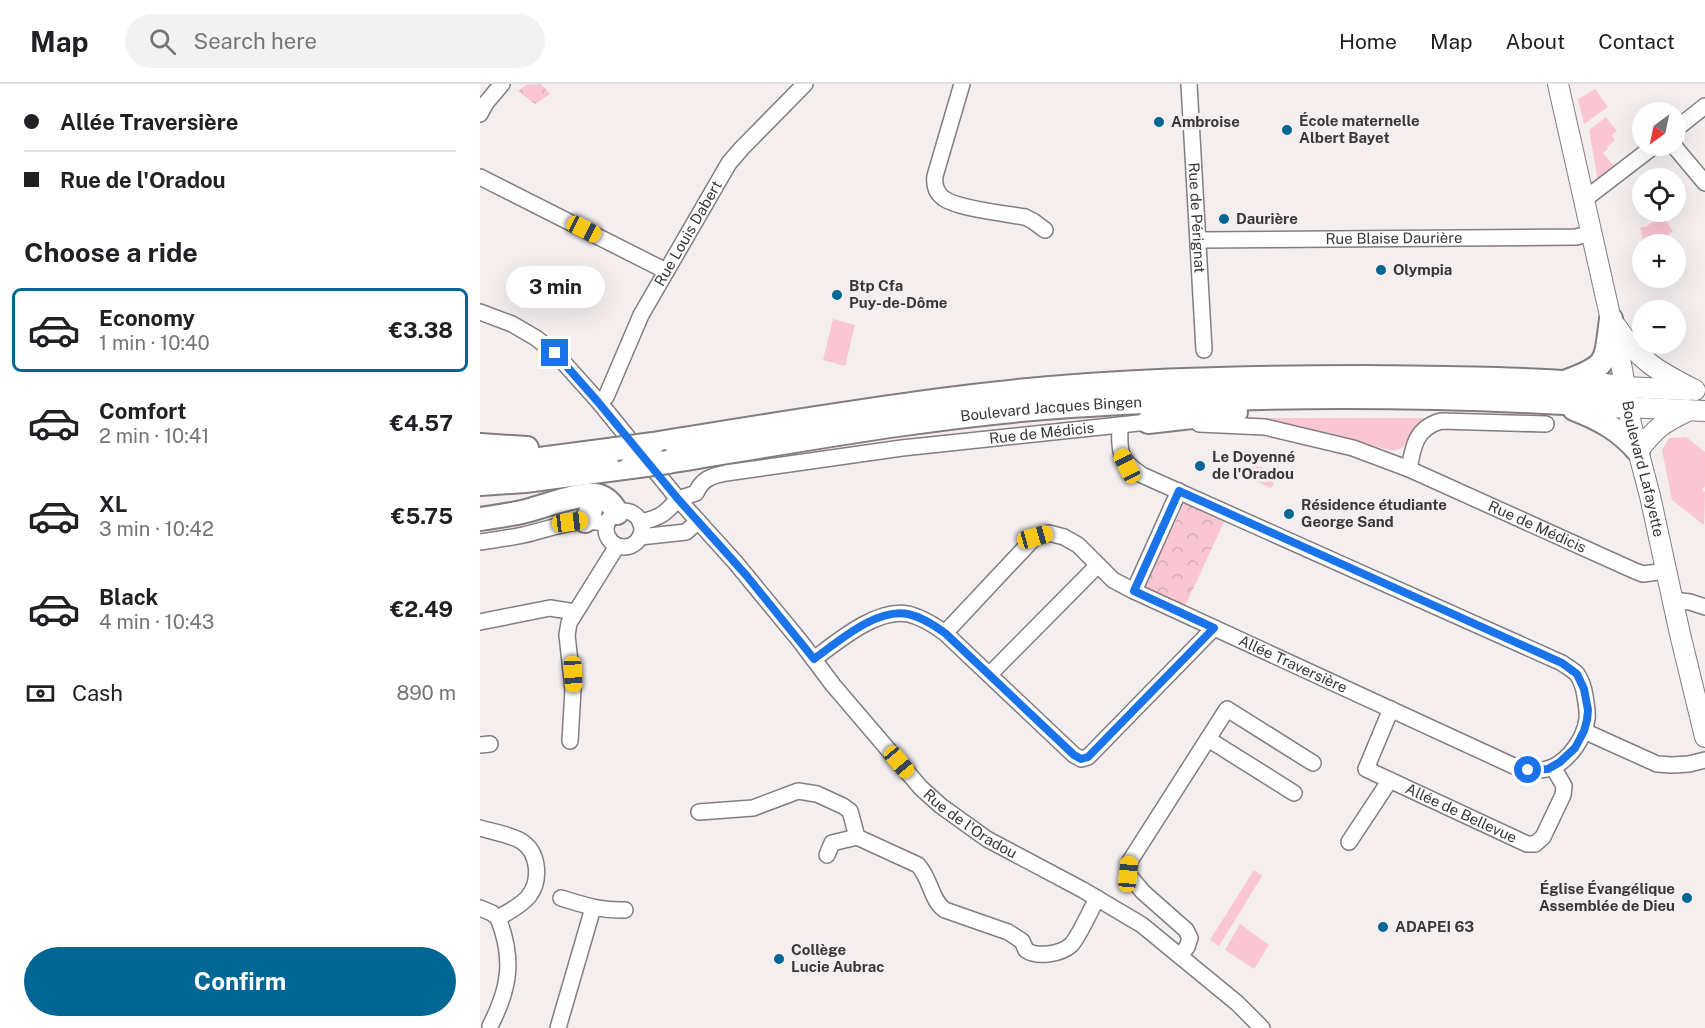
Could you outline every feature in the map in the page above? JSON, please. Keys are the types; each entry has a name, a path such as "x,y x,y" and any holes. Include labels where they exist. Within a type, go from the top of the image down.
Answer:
{"highway":[{"path":"1611,319 1606,355 1602,363 1558,392 1623,435 1638,451"},
{"name":"Boulevard Jacques Bingen","path":"480,464 542,459 653,444 880,408 974,396 1069,386 1180,379 1465,378 1558,392 1626,397"},
{"name":"Boulevard Jacques Bingen","path":"480,484 525,481 631,467 874,429 1070,406 1247,398 1482,398 1558,392"},
{"path":"1148,422 1264,409 1323,397"},
{"path":"480,445 616,449"},
{"path":"480,519 519,513 588,495 592,503 591,514 603,519"}],"main road":[{"name":"Boulevard Lafayette","path":"1558,84 1585,199 1638,451 1705,737"},
{"path":"1611,319 1625,341 1647,363 1658,371 1700,391"},
{"path":"1626,397 1700,391"},
{"path":"1626,397 1696,411"},
{"path":"1638,451 1656,429 1669,420 1696,411"}],"street":[{"path":"480,114 502,84"},
{"name":"Rue Louis Dabert","path":"598,402 606,397 641,315 729,163 805,84"},
{"path":"962,84 935,176 934,184 937,192 943,198 956,204 1025,217 1045,230"},
{"name":"Rue de Pérignat","path":"1189,84 1204,350"},
{"path":"1686,121 1705,106"},
{"path":"1585,199 1641,156"},
{"path":"1682,156 1705,183"},
{"path":"480,177 666,271"},
{"name":"Rue Blaise Daurière","path":"1198,240 1575,237 1592,233"},
{"name":"Rue de l'Oradou","path":"480,312 512,324 536,338 555,353 678,499 742,570 833,685 915,781 941,806 987,839 1142,925 1237,1003 1262,1028"},
{"path":"1409,469 1412,450 1417,438 1432,423 1441,421 1546,424"},
{"name":"Rue de Médicis","path":"640,530 667,511 678,499 696,493 699,486 710,477 726,473 902,448 1148,422 1265,427 1353,448 1409,469 1635,572 1643,574 1666,571"},
{"path":"1120,425 1121,453 1127,466 1142,475 1562,663 1577,674 1584,689 1588,710 1587,720 1575,748 1553,767"},
{"path":"1134,591 1179,491"},
{"path":"480,542 522,535 570,522 603,519 628,512 633,514 640,530 637,542 628,547 617,546 609,539 603,519"},
{"path":"640,530 686,532 698,521"},
{"name":"Allée Traversière","path":"945,633 1035,537 1048,533 1064,537 1078,545 1113,580 1134,591 1516,767 1528,770 1553,767"},
{"path":"570,741 573,689 567,635 575,612 617,546"},
{"path":"990,675 1098,565"},
{"path":"1672,600 1705,607"},
{"path":"480,622 550,608 575,612"},
{"path":"814,659 884,615 908,614 925,620 945,633 1074,755 1081,759 1088,757 1214,628"},
{"path":"1179,956 1187,947 1190,938 1186,930 1143,892 1128,874 1130,861 1227,709 1313,763"},
{"name":"Allée de Bellevue","path":"1391,709 1366,769 1527,844 1535,844 1543,837 1564,791 1562,781 1553,767"},
{"path":"1584,731 1657,764 1689,764 1705,760"},
{"path":"1208,738 1294,793"},
{"path":"1349,842 1390,780"},
{"path":"699,812 753,808 798,791 817,794 843,806 850,812 856,837"},
{"path":"480,828 523,842 535,860 537,870 528,897 498,918"},
{"path":"827,855 832,843 856,837 918,864 926,873 939,906 1008,932 1022,941 1026,950 1037,955 1054,953 1071,945 1097,898"},
{"path":"561,898 593,908 625,910"},
{"path":"480,908 498,918 506,941 509,965 500,1006 488,1025"},
{"path":"558,1028 593,908"}],"green space":[{"path":"541,84 550,94 535,104 518,91 526,85"},
{"path":"1595,89 1608,107 1584,124 1578,99"},
{"path":"1606,117 1617,131 1612,135 1615,140 1603,153 1614,166 1598,181 1589,130"},
{"path":"1652,222 1666,222 1673,231 1669,234 1642,234 1640,227 1646,227"},
{"path":"833,319 855,325 845,366 823,360"},
{"path":"1262,418 1425,418 1417,423 1407,442 1401,448 1390,450"},
{"path":"1686,437 1705,452 1705,486 1702,490 1705,492 1704,525 1672,500 1662,450 1669,438"},
{"path":"1252,465 1277,471 1271,488 1247,477"},
{"path":"1185,502 1225,520 1185,606 1144,587"},
{"path":"1254,870 1262,876 1219,946 1210,940"},
{"path":"1240,924 1269,945 1254,969 1225,950"}],"place":[{"name":"Ambroise","path":"1159,122"},
{"name":"École maternelle Albert Bayet","path":"1287,130"},
{"name":"Daurière","path":"1224,219"},
{"name":"Olympia","path":"1381,270"},
{"name":"Btp Cfa Puy-de-Dôme","path":"837,295"},
{"name":"Le Doyenné de l'Oradou","path":"1200,466"},
{"name":"Résidence étudiante George Sand","path":"1289,514"},
{"name":"Église Évangélique Assemblée de Dieu","path":"1687,898"},
{"name":"ADAPEI 63","path":"1383,927"},
{"name":"Collège Lucie Aubrac","path":"779,959"}],"route":[{"path":"555,353 678,499 746,575 814,659 884,615 908,614 925,620 945,633 1074,755 1081,759 1088,757 1214,628 1134,591 1179,491 1562,663 1577,674 1584,689 1588,710 1580,740 1568,755 1553,767 1528,770"}]}
